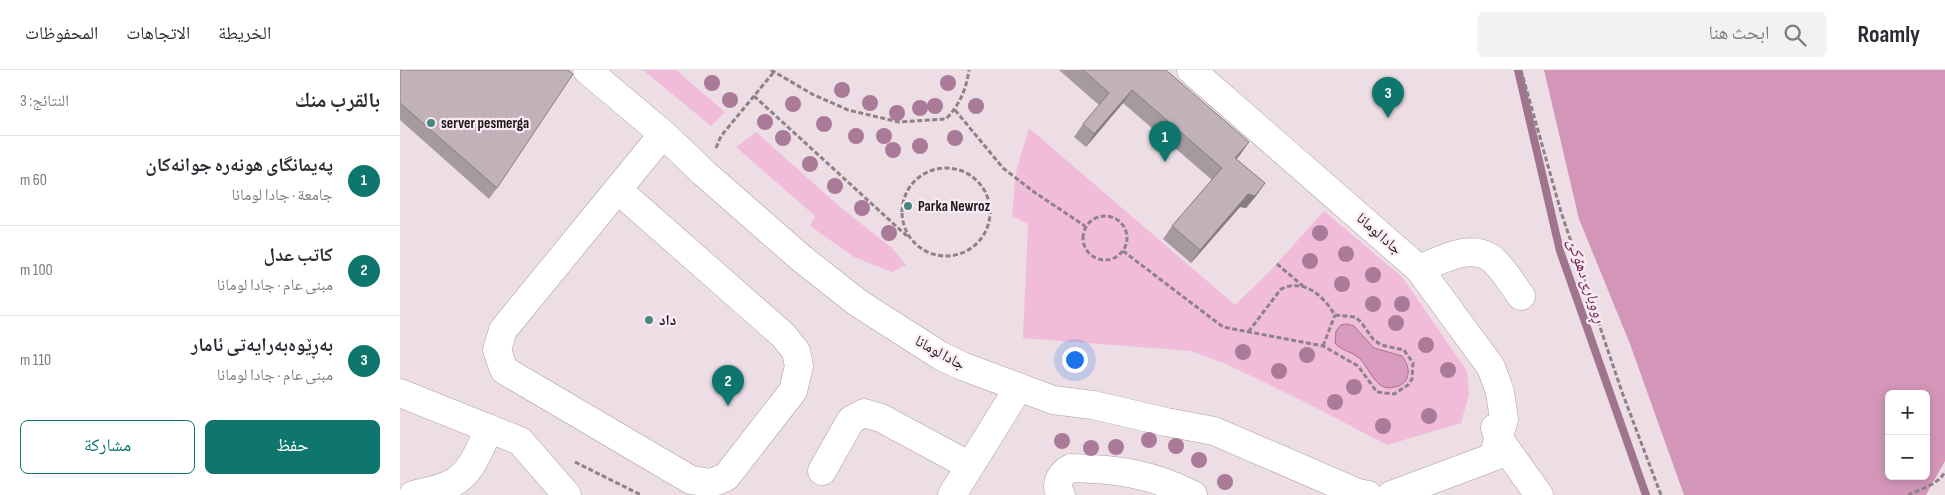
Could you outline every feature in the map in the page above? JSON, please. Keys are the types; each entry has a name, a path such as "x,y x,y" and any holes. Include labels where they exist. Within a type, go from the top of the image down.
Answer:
{"street":[{"name":"جادا لومانا","path":"587,70 663,134 705,174 801,258 858,303 940,356 1054,400 1093,405 1214,432 1358,493 1368,495"},
{"name":"جادا لومانا","path":"1176,70 1294,174 1407,278 1476,372 1496,448 1539,495"},
{"name":"جادا لومانا","path":"1191,70 1419,269 1491,366 1500,392 1504,419 1496,448"},
{"path":"618,190 784,335 796,351 799,366 793,391 726,477 711,484 691,480 504,370 497,350 503,330 663,134"},
{"path":"1419,269 1464,252 1477,252 1492,259 1521,296"},
{"path":"952,495 1020,388"},
{"path":"400,394 520,441 567,495"},
{"path":"822,471 851,420 864,413 881,418 970,466"},
{"path":"413,495 450,485 463,475 477,458 488,428"},
{"path":"1391,495 1452,472 1496,448 1515,495"},
{"path":"1061,495 1058,484 1060,477 1071,468 1125,472 1149,476 1172,484 1193,495"},
{"path":"1428,495 1452,472"}],"path":[{"path":"722,136 772,71 812,94 848,110 899,122 946,119 955,110 966,90 969,70"},
{"path":"1521,70 1561,212 1622,392 1661,495"},
{"path":"754,96 911,240 922,249 935,255 949,256 963,253 975,245 984,234 989,221 990,206 985,193 977,181 965,172 950,168 936,170 923,175 912,185 904,198 902,212 904,227 911,240"},
{"path":"955,110 1004,168 1034,192 1086,226"},
{"path":"1102,215 1115,217 1120,221 1126,232 1127,239 1123,251 1118,256 1105,260 1092,256 1083,246 1083,232 1086,226 1090,221 1102,215"},
{"path":"1123,251 1223,327 1323,346 1358,366 1378,392 1394,394 1408,385 1412,378 1413,363 1404,350 1381,345 1372,339 1361,322 1355,317 1335,315"},
{"path":"1277,264 1303,286"},
{"path":"1249,331 1281,289 1288,285 1303,286 1314,290 1325,299 1335,315"},
{"path":"1323,346 1335,315"},
{"path":"574,461 641,495"},
{"path":"1908,495 1935,482 1943,476 1945,471"}],"shaded area":[{"path":"643,70 676,70 725,112 711,126"},
{"path":"1544,70 1945,70 1945,461 1926,495 1684,495 1630,344 1579,219"},
{"path":"1029,128 1235,305 1271,270 1324,211 1402,277 1467,371 1469,394 1461,423 1387,445 1303,401 1224,363 1191,351 1023,338 1028,224 1012,216 1016,172"},
{"path":"756,132 839,206 893,249 906,265 892,272 854,257 810,226 815,216 736,147"},
{"path":"1341,325 1354,326 1374,348 1402,356 1408,369 1408,375 1404,383 1388,388 1382,386 1358,357 1340,348 1335,343 1336,331"}],"building":[{"path":"400,70 568,70 573,74 497,188 400,103"},
{"path":"1083,70 1166,70 1249,142 1235,158 1265,183 1255,196 1248,194 1200,250 1172,226 1222,168 1132,90 1094,134 1083,124 1109,93"}],"waterway":[{"name":"ڕووبارێ دهۆكێ","path":"1518,70 1560,251 1646,495"}],"place":[{"name":"بەڕێوەبەرایەتی ئامار","path":"1388,118"},
{"name":"server pesmerga","path":"431,123"},
{"name":"پەیمانگای هونەرە جوانەکان","path":"1165,162"},
{"name":"Parka Newroz","path":"908,206"},
{"name":"داد","path":"649,320"},
{"name":"كاتب عدل","path":"728,406"}]}
